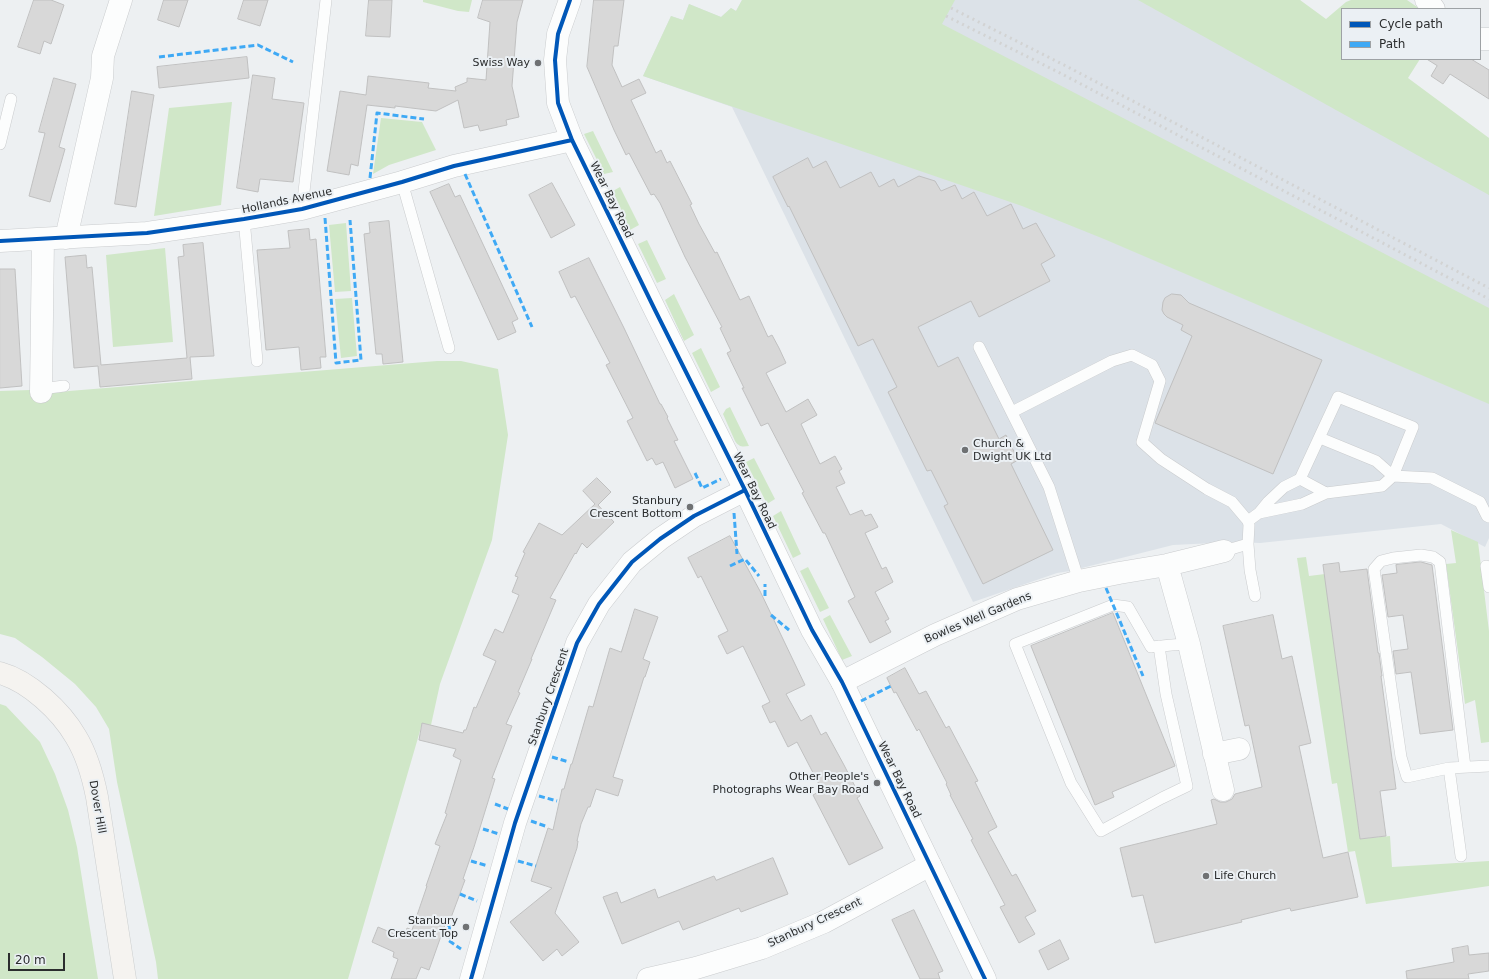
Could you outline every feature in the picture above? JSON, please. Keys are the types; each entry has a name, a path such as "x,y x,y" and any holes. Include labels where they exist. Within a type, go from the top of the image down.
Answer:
{"main road":[{"name":"Dover Hill","path":"0,673 23,683 41,696 63,719 76,737 85,755 93,777 97,797 125,979"}],"street":[{"path":"66,238 102,78 103,56 121,0"},
{"name":"Wear Bay Road","path":"570,0 558,34 555,60 558,103 572,140 745,490 812,630 842,682 984,979"},
{"path":"1426,0 1433,8"},
{"name":"Hollands Avenue","path":"0,241 147,233 302,209 402,182 454,166 572,140"},
{"path":"42,391 43,239"},
{"name":"Stanbury Crescent","path":"471,979 515,823 577,644 599,604 632,562 660,539 694,516 745,490"},
{"name":"Bowles Well Gardens","path":"842,682 935,635 1017,599 1079,581 1167,565 1224,551"},
{"path":"1167,565 1189,644 1222,790"},
{"path":"1214,754 1239,749"},
{"name":"Stanbury Crescent","path":"648,979 696,968 762,948 824,922 930,865"}],"lane":[{"name":"Hollands Avenue","path":"302,209 326,0"},
{"path":"0,144 11,99"},
{"path":"402,182 448,348"},
{"path":"244,219 257,360"},
{"path":"979,348 1049,487 1079,581"},
{"path":"1012,412 1112,361 1132,355 1152,365 1160,381 1142,442 1161,460 1207,489 1232,502 1248,521 1250,570 1255,596"},
{"path":"42,391 64,386"},
{"path":"1248,521 1259,513 1284,487 1300,479 1338,397 1413,427 1393,476 1382,486 1326,493 1302,504 1259,513"},
{"path":"1320,438 1376,461 1393,476 1432,478 1480,502 1487,516 1489,517"},
{"path":"1300,479 1326,493"},
{"path":"1224,551 1248,544"},
{"path":"1465,767 1440,562 1433,556 1421,555 1381,561 1374,570 1401,757 1407,778 1449,768 1489,766"},
{"path":"1489,567 1486,566 1489,587"},
{"path":"1159,646 1166,694 1187,786 1100,832 1071,783 1014,644 1113,605 1128,607 1151,647 1159,646 1189,644"},
{"path":"1449,768 1461,856"}],"shaded area":[{"path":"742,0 1300,0 1341,58 1341,60 1344,60 1489,138 1489,538 1485,547 1441,524 1260,543 1235,542 1173,545 1057,573 973,602 732,107 643,76 671,16 683,20 689,4 721,17 731,8 736,11"}],"green space":[{"path":"423,0 472,0 469,12 458,11 423,2"},
{"path":"742,0 955,0 942,24 1489,308 1489,404 1104,239 1022,206 643,76 671,16 683,20 689,4 721,17 731,8 736,11"},
{"path":"1138,0 1300,0 1326,19 1346,2 1351,0 1407,0 1419,8 1341,8 1341,60 1419,60 1408,78 1489,138 1489,195"},
{"path":"232,102 221,205 154,216 169,108"},
{"path":"381,118 422,122 436,150 389,165 373,174"},
{"path":"593,131 613,172 604,174 584,134"},
{"path":"620,187 639,225 630,230 613,191"},
{"path":"346,223 351,291 335,292 329,225"},
{"path":"647,240 666,279 657,283 638,244"},
{"path":"165,248 173,342 113,347 106,255"},
{"path":"674,294 694,335 684,341 665,300"},
{"path":"352,298 357,356 341,358 335,299"},
{"path":"701,348 720,387 711,392 692,353"},
{"path":"437,361 461,361 498,369 508,435 492,540 440,684 431,725 422,724 348,979 158,979 156,962 117,782 109,729 96,707 75,684 42,657 15,638 0,634 0,391 30,390 30,396 69,391"},
{"path":"730,407 749,446 741,446 735,441 723,414 726,409"},
{"path":"754,458 775,499 767,504 746,462"},
{"path":"781,511 801,554 793,558 773,516"},
{"path":"1451,530 1478,542 1489,631 1489,742 1481,743 1475,700 1465,704 1446,564 1456,563"},
{"path":"1306,557 1309,576 1325,574 1360,839 1390,836 1392,867 1489,861 1489,886 1366,904 1355,851 1348,852 1337,783 1332,784 1297,558"},
{"path":"808,567 829,608 820,612 800,571"},
{"path":"830,615 852,656 842,660 823,619"},
{"path":"0,704 6,706 40,742 55,774 68,810 77,847 98,979 0,979"}],"building":[{"path":"34,0 51,0 64,5 51,44 44,41 40,54 18,47"},
{"path":"164,0 188,0 179,27 158,20"},
{"path":"244,0 268,0 260,26 238,19"},
{"path":"369,0 392,0 390,37 366,36"},
{"path":"483,0 523,0 517,22 512,86 519,117 506,120 507,125 480,131 478,125 464,128 458,100 436,111 395,106 395,108 367,105 358,166 351,164 349,175 327,171 340,91 366,95 368,76 429,83 428,88 456,91 455,87 467,82 467,78 486,80 490,22 478,18"},
{"path":"594,0 624,0 618,46 614,46 612,65 622,87 639,79 646,93 631,100 656,153 661,150 667,163 670,161 692,204 690,205 699,224 715,253 717,252 740,300 749,296 768,337 772,335 779,348 786,363 766,373 786,412 808,399 817,415 801,424 820,464 835,456 842,469 839,471 845,483 836,487 850,515 862,510 865,516 871,514 878,527 865,533 882,569 886,567 893,582 875,592 889,619 885,621 891,632 870,643 848,601 855,597 825,533 823,533 802,493 804,492 768,423 761,426 727,353 731,351 720,328 722,327 685,257 660,203 654,194 651,195 629,153 626,155 614,130 587,67"},
{"path":"247,57 249,78 159,88 157,67"},
{"path":"1428,60 1473,60 1489,70 1489,99 1450,74 1443,84 1431,76 1437,66"},
{"path":"253,75 275,78 272,99 304,103 293,182 260,179 258,192 237,188"},
{"path":"54,78 76,84 59,147 65,149 50,202 29,196 45,133 39,132"},
{"path":"132,91 154,95 136,207 115,204"},
{"path":"808,158 813,168 826,161 840,188 871,172 879,187 894,179 898,187 919,176 935,181 941,191 955,185 962,199 974,192 987,216 1011,204 1023,229 1036,223 1055,256 1041,264 1050,281 979,317 971,301 918,327 938,367 958,357 999,439 1006,435 1018,460 1011,464 1053,550 983,584 944,506 948,504 931,470 927,471 888,392 897,387 873,339 858,346 789,206 788,207 773,177"},
{"path":"552,183 575,225 551,238 529,195"},
{"path":"449,184 455,197 460,195 518,319 512,322 516,332 498,340 430,192"},
{"path":"389,221 403,362 383,364 382,354 376,354 364,234 370,233 369,223"},
{"path":"309,229 310,240 316,239 326,357 320,357 321,368 301,370 299,347 266,350 257,250 290,248 288,231"},
{"path":"203,243 214,356 190,357 192,379 100,387 98,366 74,368 65,257 86,255 87,268 92,267 101,365 187,358 178,257 184,256 183,245"},
{"path":"589,258 660,404 668,417 667,418 678,440 674,441 693,479 675,488 663,462 656,465 652,458 647,461 627,421 633,418 606,365 610,363 575,296 571,298 559,272"},
{"path":"0,269 15,269 22,386 0,388"},
{"path":"1172,294 1181,295 1189,303 1322,360 1273,474 1155,423 1192,336 1181,330 1183,325 1167,317 1162,310 1165,298"},
{"path":"597,478 611,492 598,505 614,522 587,548 582,543 550,598 556,600 518,692 520,693 506,724 512,726 492,778 495,779 463,879 465,880 449,923 446,922 429,970 421,967 416,979 391,979 398,959 393,957 394,952 372,942 378,927 404,938 407,928 412,930 440,846 435,844 447,814 445,813 461,760 453,756 456,749 419,740 422,723 463,733 464,730 466,730 474,707 476,708 496,661 483,655 495,629 503,633 519,595 512,592 518,577 515,576 525,553 523,552 539,523 562,535 595,504 583,491"},
{"path":"730,536 760,591 805,685 786,694 801,721 811,715 821,735 826,732 860,796 857,798 883,848 849,865 813,795 822,790 797,742 788,747 775,721 770,723 762,706 770,702 743,646 727,654 718,636 728,631 701,576 698,578 688,558"},
{"path":"1421,562 1432,565 1453,730 1420,734 1411,672 1396,674 1393,651 1408,649 1403,615 1388,617 1382,575 1397,573 1396,565"},
{"path":"1339,563 1340,572 1367,569 1396,789 1380,791 1386,836 1360,839 1323,565"},
{"path":"635,609 658,617 643,659 650,662 613,777 623,780 618,796 596,789 590,807 588,807 581,824 577,848 555,913 579,942 562,956 557,949 543,961 510,922 552,888 531,881 548,828 553,830 562,789 564,789 589,706 593,707 610,648 621,652"},
{"path":"1113,613 1175,766 1112,792 1114,797 1095,805 1031,646"},
{"path":"1273,615 1282,659 1292,656 1311,743 1299,746 1323,858 1348,852 1358,897 1291,911 1290,908 1241,920 1242,922 1155,943 1143,895 1132,897 1120,848 1217,824 1211,800 1214,799 1220,802 1226,802 1232,799 1235,794 1262,787 1249,725 1245,726 1223,626"},
{"path":"905,668 919,694 926,691 946,728 949,726 978,781 975,782 997,827 988,832 1012,876 1016,874 1036,911 1025,917 1035,934 1019,943 1000,907 1005,905 971,840 973,839 950,795 946,784 947,783 919,729 917,731 896,692 894,693 887,678"},
{"path":"773,858 788,894 741,912 739,908 683,930 679,921 622,944 603,897 617,892 621,903 655,889 658,898 714,876 716,880"},
{"path":"914,910 943,971 938,973 940,979 920,979 892,920"},
{"path":"1060,940 1069,959 1048,970 1039,951"},
{"path":"1468,946 1469,955 1489,953 1489,971 1468,974 1469,979 1407,979 1406,971 1454,962 1452,949"}],"railway":[{"path":"951,8 1066,66 1489,288"},
{"path":"946,16 1062,74 1489,299"}],"marked path":[{"path":"159,57 258,45 293,62"},
{"path":"370,178 377,113 424,119"},
{"path":"465,174 532,327"},
{"path":"325,218 336,363 361,360 350,220"},
{"path":"695,473 702,488 721,479"},
{"path":"734,513 737,554"},
{"path":"730,566 745,559 759,576"},
{"path":"765,584 765,596"},
{"path":"1106,588 1143,676"},
{"path":"771,615 789,630"},
{"path":"861,701 891,686"},
{"path":"552,757 569,762"},
{"path":"539,796 557,801"},
{"path":"495,804 508,809"},
{"path":"531,821 548,827"},
{"path":"483,829 499,834"},
{"path":"471,861 488,866"},
{"path":"518,861 536,866"},
{"path":"460,894 477,901"},
{"path":"439,923 450,926 448,940 461,949"}],"cycle path":[{"path":"570,0 558,34 555,60 558,103 572,140 745,490 812,630 842,682 985,979"},
{"path":"0,241 147,233 302,209 402,182 454,166 572,140"},
{"path":"471,979 515,823 577,643 599,604 632,562 660,539 694,516 745,490"}],"place":[{"name":"Swiss Way","path":"538,63"},
{"name":"Church & Dwight UK Ltd","path":"965,450"},
{"name":"Stanbury Crescent Bottom","path":"690,507"},
{"name":"Other People's Photographs Wear Bay Road","path":"877,783"},
{"name":"Life Church","path":"1206,876"},
{"name":"Stanbury Crescent Top","path":"466,927"}]}
